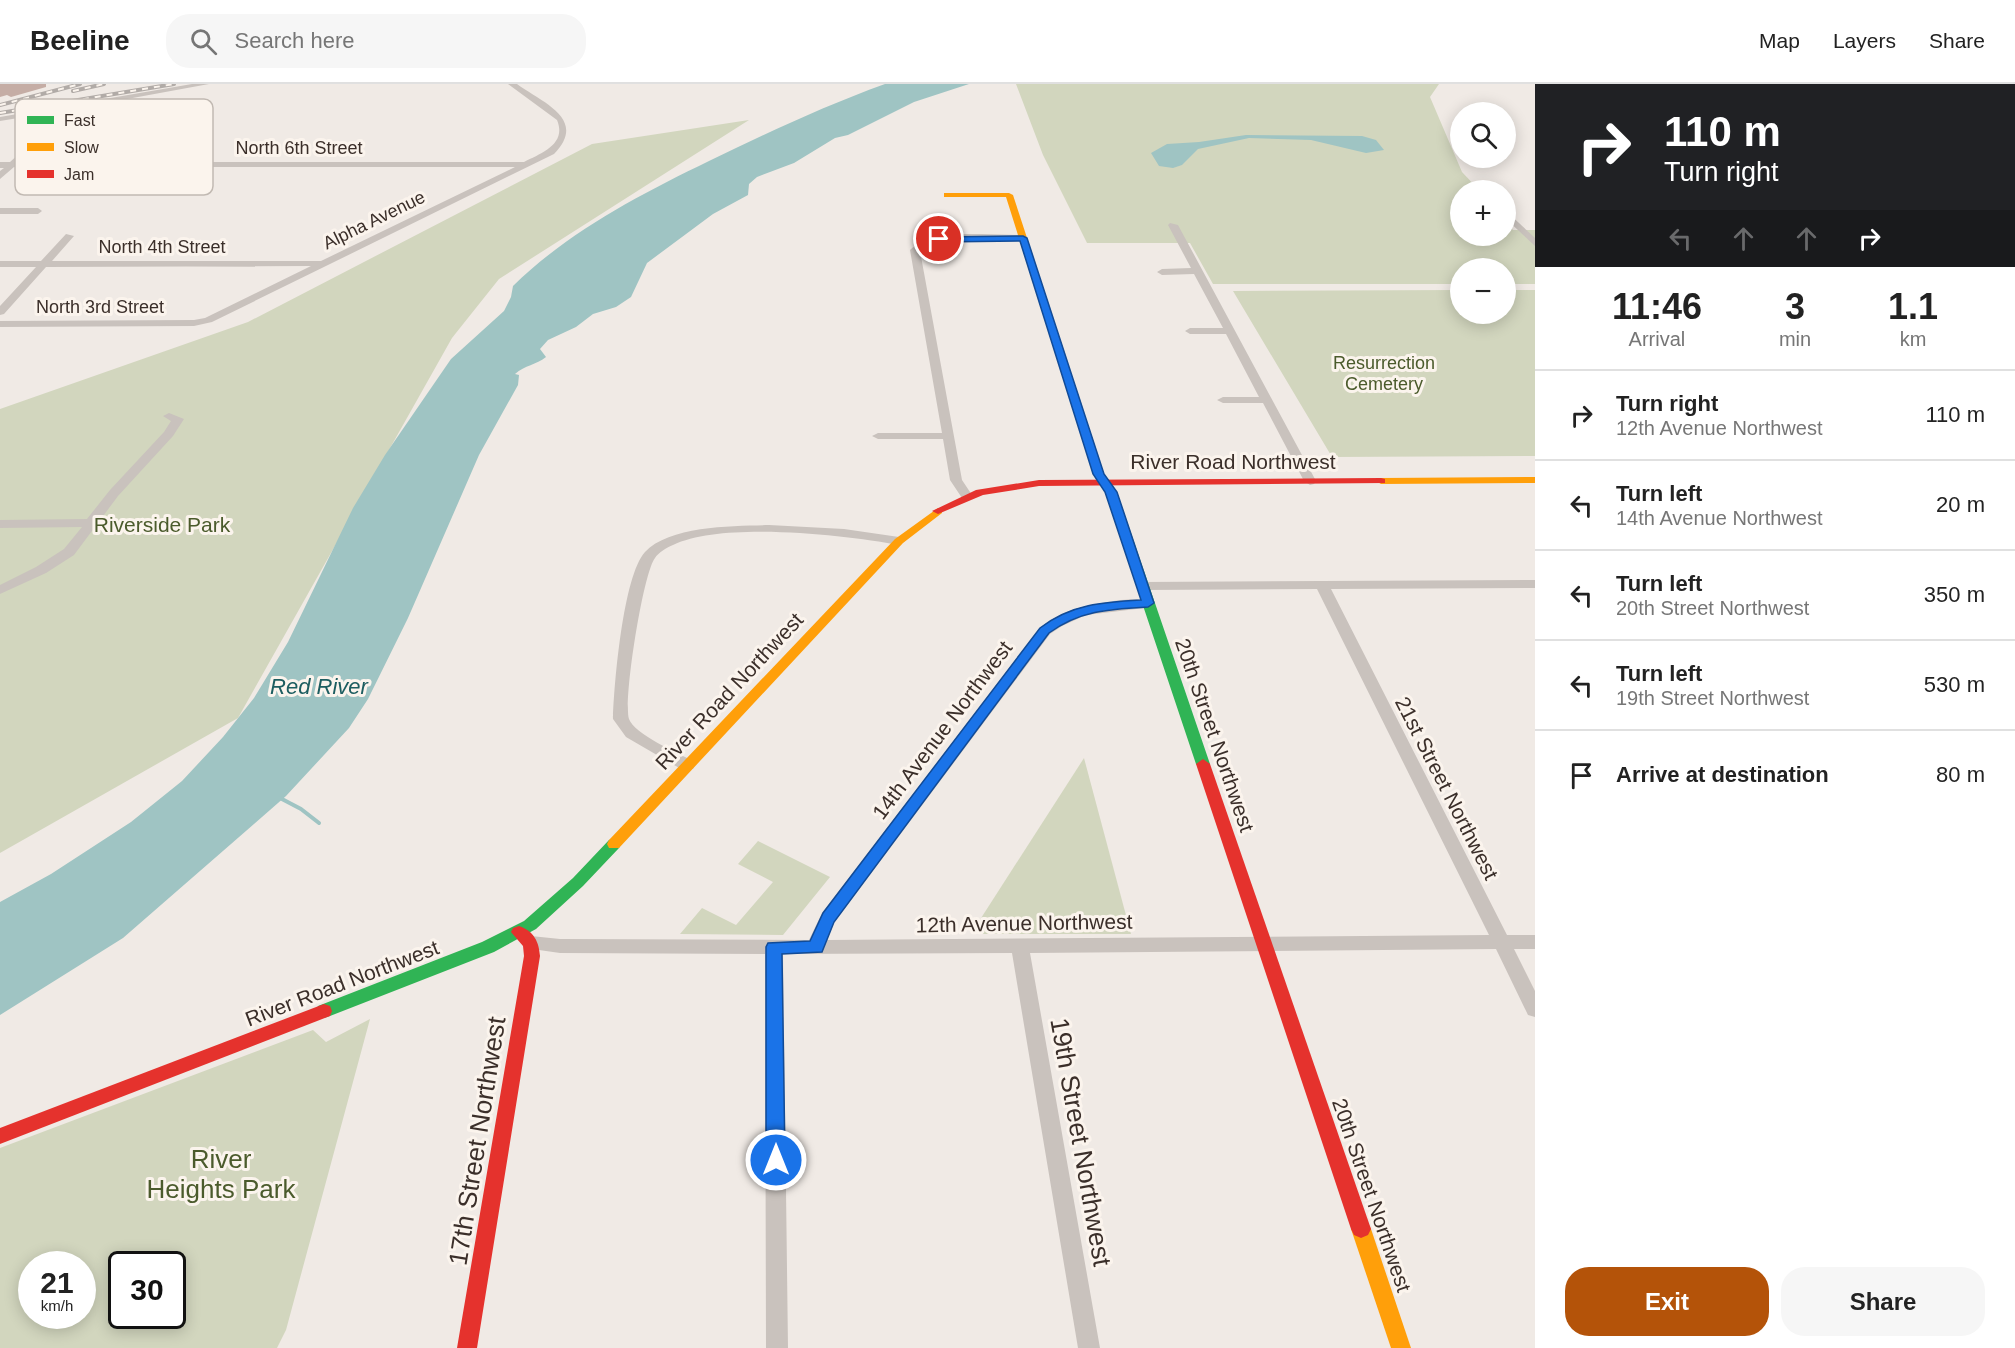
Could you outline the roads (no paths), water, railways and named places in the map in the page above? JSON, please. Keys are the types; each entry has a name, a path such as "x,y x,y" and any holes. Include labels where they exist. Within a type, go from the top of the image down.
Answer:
{"street":[{"path":"117,99 205,84"},
{"name":"Alpha Avenue","path":"201,322 551,152 560,144 565,132 560,119 512,84"},
{"path":"0,119 15,116"},
{"path":"0,176 15,162"},
{"name":"North 6th Street","path":"213,165 526,164"},
{"name":"North 6th Street","path":"0,165 15,165"},
{"name":"20th Street Northwest","path":"947,195 1009,195 1099,474 1111,492 1401,1348"},
{"path":"0,211 38,211"},
{"path":"1516,224 1535,243"},
{"path":"1173,225 1310,481"},
{"path":"0,312 69,236"},
{"path":"966,495 957,485 915,249 922,244 945,239 1023,238"},
{"name":"North 4th Street","path":"0,264 324,263"},
{"path":"1161,272 1197,271"},
{"name":"North 3rd Street","path":"0,324 201,322"},
{"path":"1190,331 1228,331"},
{"path":"1223,400 1266,400"},
{"path":"0,590 63,557 93,523 114,493 169,434 178,420 169,416"},
{"path":"878,436 947,436"},
{"name":"River Road Northwest","path":"0,1136 455,961 525,937 899,541 927,515 966,495 997,487 1026,484 1535,480"},
{"path":"0,524 93,523"},
{"path":"687,765 631,733 621,719 631,620 642,572 649,555 680,537 721,531 824,531 899,541"},
{"path":"1143,586 1535,584"},
{"name":"21st Street Northwest","path":"1322,585 1535,1009"},
{"name":"14th Avenue Northwest","path":"816,947 821,930 828,918 1045,631 1056,622 1079,611 1101,606 1148,603"},
{"name":"12th Avenue Northwest","path":"525,937 560,946 816,947 1535,942"},
{"name":"17th Street Northwest","path":"467,1348 530,972 525,937"},
{"name":"19th Street Northwest","path":"1020,946 1089,1348"},
{"path":"774,947 777,1348"}],"water":[{"name":"Red River","path":"885,84 969,84 914,102 848,135 835,138 794,163 757,177 749,184 748,195 713,214 647,263 631,297 616,307 593,314 576,327 548,340 540,349 546,357 515,374 519,375 518,385 479,455 408,618 368,699 349,728 286,796 123,938 0,1015 0,902 51,874 131,822 182,781 223,737 254,698 288,642 353,508 385,455 451,359 504,311 511,297 513,286 557,248 631,201 774,130"},
{"path":"1246,135 1362,136 1376,140 1384,150 1366,153 1311,140 1249,138 1198,149 1182,165 1173,168 1159,166 1151,153 1167,144"}],"waterway":[{"path":"280,798 301,809 319,823"}],"railway":[{"path":"23,99 80,84"},
{"path":"73,91 104,84"},
{"path":"84,99 174,84"},
{"path":"0,105 15,101"},
{"path":"0,113 15,110"}],"park label":[{"name":"Resurrection Cemetery","path":"1384,373"},
{"name":"Riverside Park","path":"162,524"},
{"name":"River Heights Park","path":"221,1174"}]}
